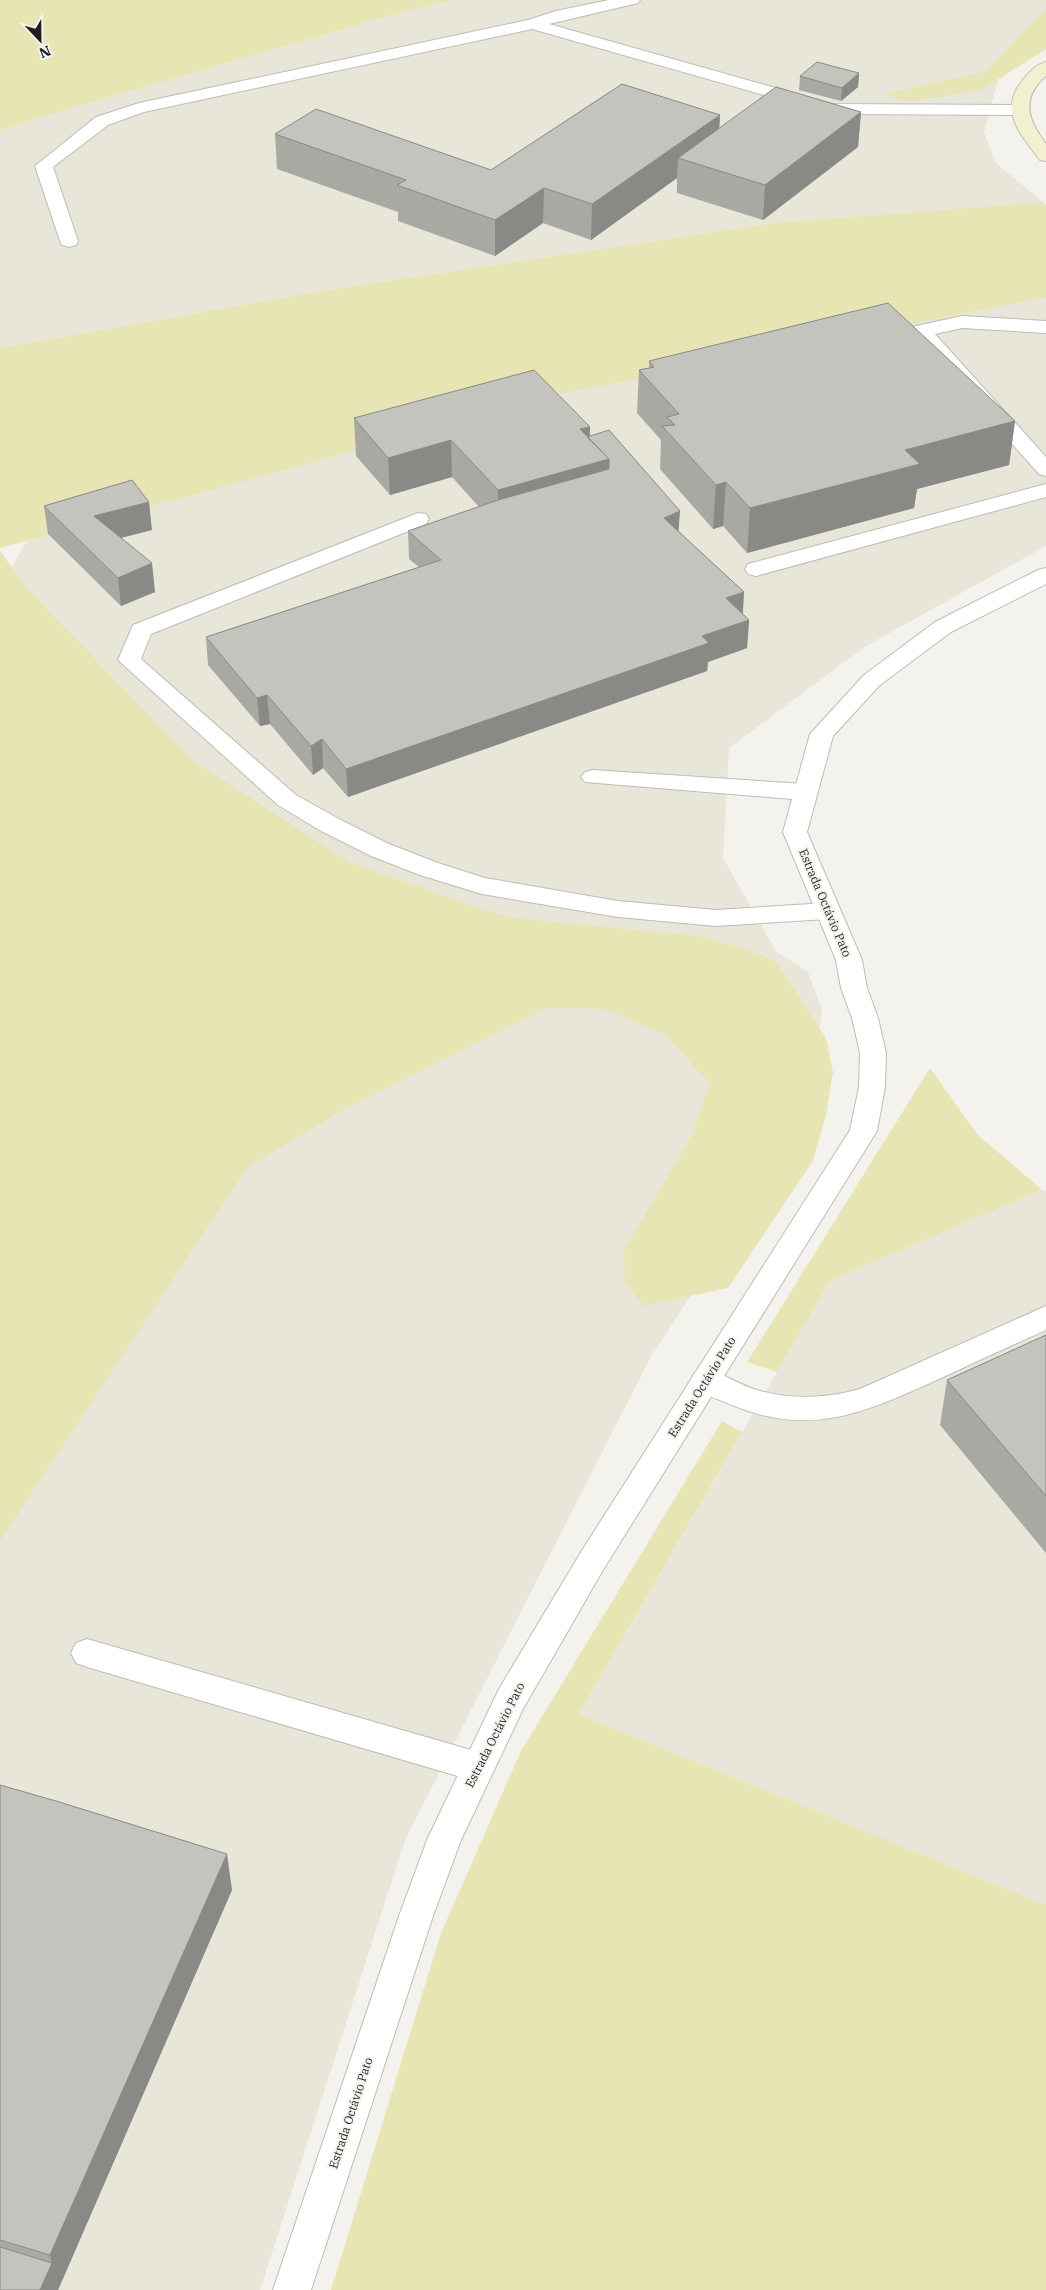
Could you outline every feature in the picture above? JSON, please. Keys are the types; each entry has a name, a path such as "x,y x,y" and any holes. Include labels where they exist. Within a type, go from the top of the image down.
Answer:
{"street":[{"path":"69,241 44,166 102,121 139,108 532,24 556,16 632,0"},
{"path":"532,24 830,109 1019,110"},
{"path":"1046,67 1030,79 1022,91 1019,110 1026,129 1046,156"},
{"path":"864,343 962,322 1046,327"},
{"path":"922,331 1046,470"},
{"path":"756,569 1046,490"},
{"path":"418,519 141,630 129,660 287,800 330,825 380,850 430,869 482,886 618,909 716,918 828,911"},
{"name":"Estrada Octávio Pato","path":"292,2290 416,1916 444,1840 478,1767 512,1699 592,1561 863,1131 872,1087 873,1053 848,960 795,832 822,734 872,680 943,628 1046,575"},
{"path":"593,777 805,792"},
{"path":"706,1380 760,1402 810,1409 841,1407 868,1398 1046,1317"},
{"path":"87,1653 478,1767"}],"shaded area":[{"path":"0,0 453,0 409,10 52,114 0,131"},
{"path":"453,0 1046,0 1046,17 1001,68 984,132 996,163 1043,202 773,223 315,292 0,348 0,131 52,114 409,10"},
{"path":"1046,9 1046,49 988,86 980,90 908,102 884,94 986,71"},
{"path":"1043,202 1046,205 1046,297 564,393 0,548 0,348 315,292 773,223"},
{"path":"1046,290 1046,546 866,646 729,748 723,858 776,951 808,972 822,1011 805,1120 650,1358 405,1840 260,2290 0,2290 0,1499 184,856 0,587 34,528 548,385"},
{"path":"0,551 26,587 192,760 349,862 482,909 515,918 707,937 762,955 776,962 826,1038 833,1072 826,1115 813,1161 728,1288 644,1306 625,1283 624,1250 693,1133 709,1083 666,1035 604,1009 547,1008 341,1111 247,1168 0,1541"},
{"path":"930,1068 977,1134 1042,1190 830,1281 777,1372 747,1362"},
{"path":"1042,1190 1046,1191 1046,1905 579,1714 830,1281"},
{"path":"722,1421 742,1432 579,1714 1046,1905 1046,2290 331,2290 441,1933 521,1751"}],"building":[{"path":"817,62 859,73 842,88 800,76"},
{"path":"622,84 720,115 592,204 544,188 495,220 397,185 406,180 275,134 316,109 491,170"},
{"path":"776,87 861,112 765,185 678,158"},
{"path":"888,303 1015,421 905,450 920,464 750,508 726,482 716,485 662,426 675,425 667,417 679,414 639,370 654,367 649,361"},
{"path":"534,370 590,427 580,429 609,459 498,490 451,440 388,458 354,418"},
{"path":"609,430 680,511 664,518 744,592 726,598 749,620 702,636 709,643 346,769 322,739 311,746 267,695 257,698 206,637 441,560 408,531 498,500 609,469 609,459 587,437"},
{"path":"132,480 149,502 94,516 152,563 118,578 44,506"},
{"path":"1046,1335 1046,1496 947,1380"},
{"path":"0,1785 227,1854 50,2255 0,2240"},
{"path":"0,2247 52,2263 40,2290 0,2290"}]}
